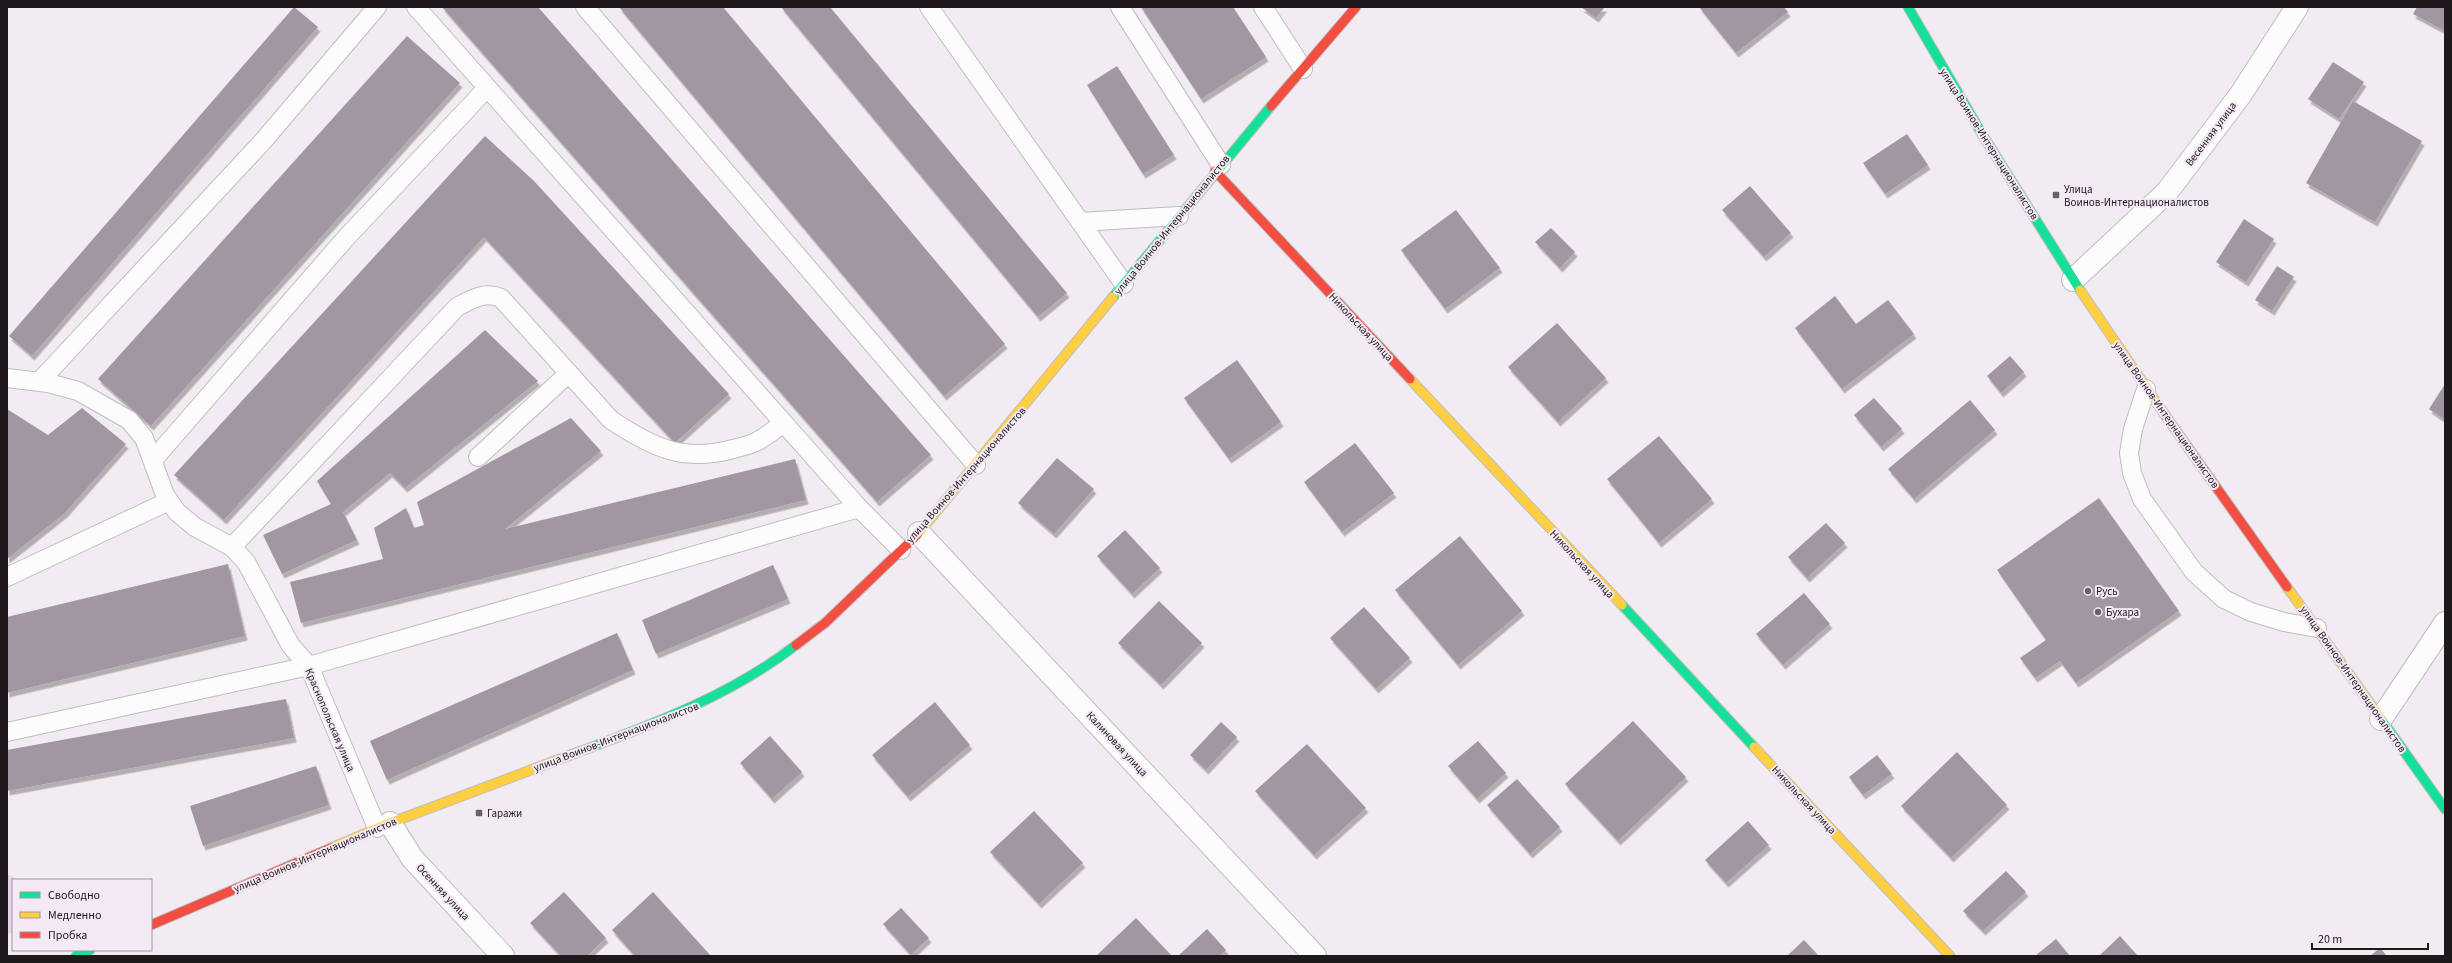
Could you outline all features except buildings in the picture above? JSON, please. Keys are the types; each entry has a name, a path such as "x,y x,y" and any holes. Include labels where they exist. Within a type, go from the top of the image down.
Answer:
{"street":[{"name":"улица Воинов-Интернационалистов","path":"152,925 383,826 676,715 704,702 774,662 826,623 919,533 1218,168 1356,7"},
{"name":"улица Воинов-Интернационалистов","path":"1908,7 1978,128 2073,280 2146,389 2445,809"},
{"name":"Весенняя улица","path":"2073,280 2167,192 2241,94 2297,7"},
{"name":"Никольская улица","path":"1218,168 1950,956"},
{"name":"Калиновая улица","path":"919,533 1315,956"},
{"path":"2381,719 2445,623"},
{"name":"Осенняя улица","path":"383,826 503,956"},
{"path":"76,956 88,951"}],"lane":[{"path":"39,382 264,140 377,7"},
{"path":"416,7 859,508 901,550"},
{"path":"585,7 976,465"},
{"path":"929,7 1124,284"},
{"path":"1120,7 1218,168"},
{"path":"1263,7 1303,69"},
{"path":"153,460 345,239 488,88"},
{"path":"1080,222 1179,216"},
{"path":"232,547 457,307 473,298 491,294 501,298 611,420 633,435 663,450 688,455 720,453 756,442 784,423"},
{"path":"478,457 569,373"},
{"name":"Краснопольская улица","path":"7,378 39,382 78,391 129,420 144,438 153,460 164,495 195,527 232,547 246,562 291,646 309,666 383,826"},
{"path":"2146,389 2133,429 2129,453 2132,473 2142,499 2194,572 2224,599 2250,612 2284,622 2317,628"},
{"path":"7,577 169,501"},
{"path":"7,732 309,666 859,508"}],"shaded area":[{"path":"7,874 16,879 12,879 12,932 7,934"}],"traffic: fast":[{"path":"1908,7 1982,134 2080,290"},
{"path":"1113,297 1271,106"},
{"path":"1622,605 1754,747"},
{"path":"576,753 662,720 718,694 771,663 796,645"},
{"path":"2381,719 2445,809"},
{"path":"76,956 88,951"}],"traffic: slow":[{"path":"2080,290 2165,415"},
{"path":"917,535 1113,297"},
{"path":"1410,379 1622,605"},
{"path":"2287,587 2381,719"},
{"path":"1754,747 1950,956"},
{"path":"331,848 390,823 576,753"}],"traffic: jam":[{"path":"1271,106 1356,7"},
{"path":"1215,171 1410,379"},
{"path":"2165,415 2287,587"},
{"path":"796,645 825,623 917,535"},
{"path":"152,925 331,848"}],"place":[{"name":"Улица Воинов-Интернационалистов","path":"2056,195"},
{"name":"Русь","path":"2088,591"},
{"name":"Бухара","path":"2098,612"},
{"name":"Гаражи","path":"479,813"}]}
